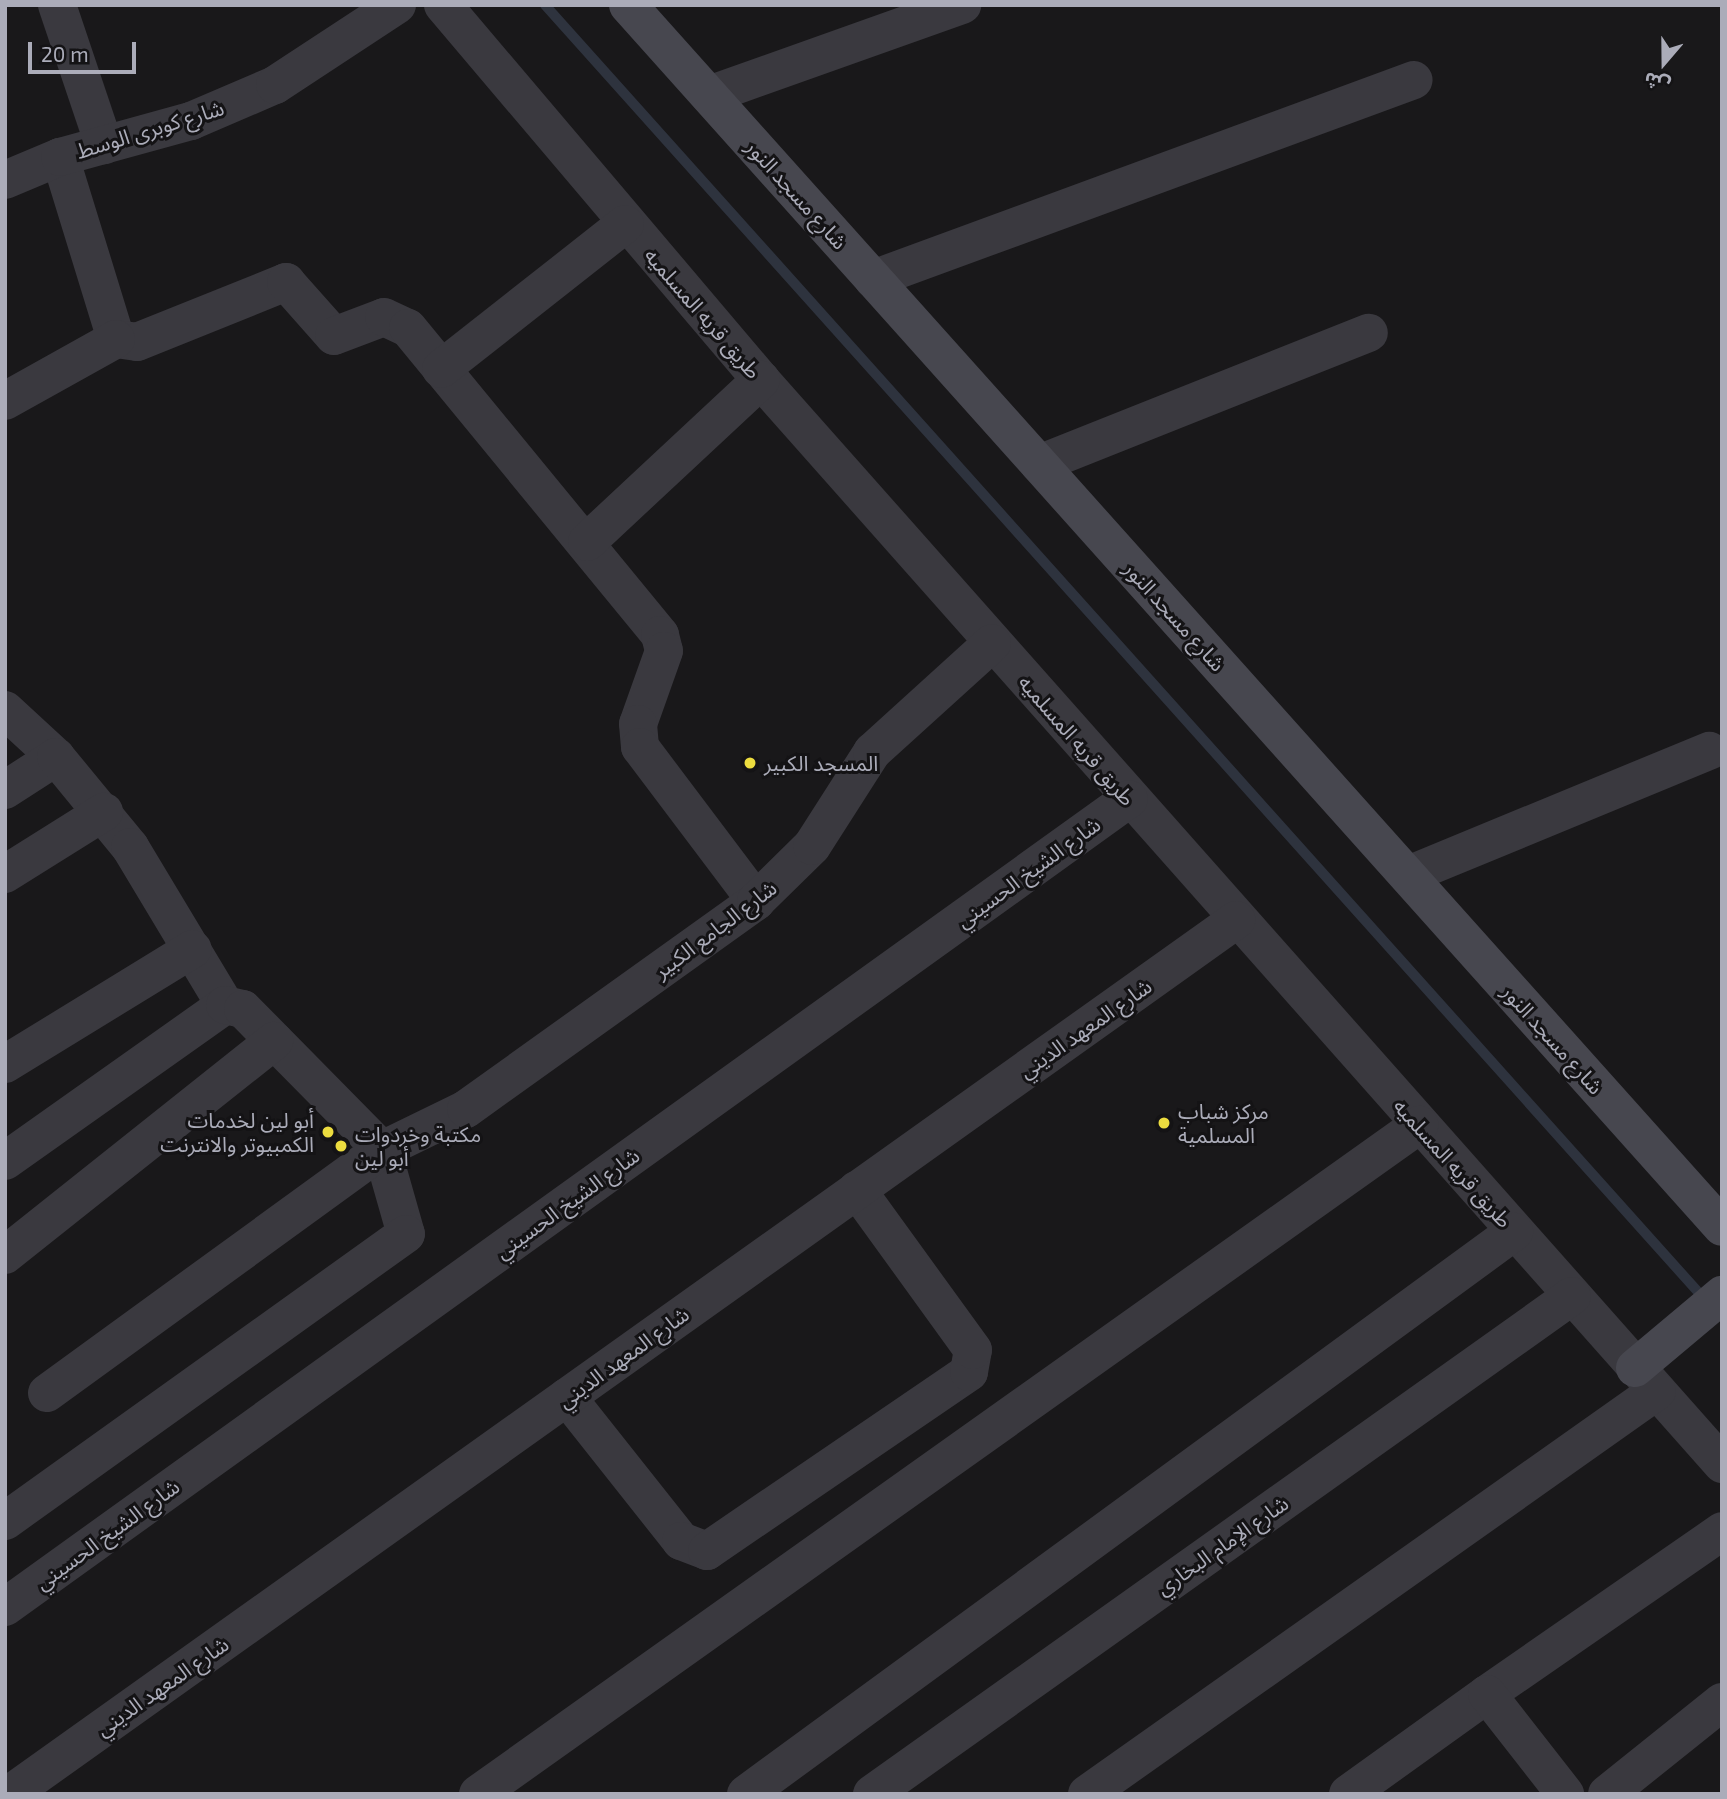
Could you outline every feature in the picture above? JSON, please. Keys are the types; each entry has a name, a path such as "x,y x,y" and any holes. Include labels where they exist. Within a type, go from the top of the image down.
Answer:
{"main road":[{"name":"شارع مسجد النور","path":"628,5 1408,875 1717,1215"},
{"path":"1646,1380 1722,1295"}],"street":[{"name":"شارع كوبرى الوسط","path":"5,180 60,157 191,121 275,86 397,5"},
{"name":"طريق قريه المسلميه","path":"443,5 625,224 761,380 1236,920 1722,1464"},
{"path":"709,95 962,5"},
{"path":"66,8 104,145"},
{"path":"873,279 1414,80"},
{"path":"60,157 116,339"},
{"path":"441,369 625,224"},
{"path":"5,401 116,339 137,342 286,282 334,336 384,317 399,319 587,542 663,642 638,724 646,761 756,901"},
{"path":"1039,464 1369,333"},
{"path":"587,542 761,380"},
{"name":"شارع الجامع الكبير","path":"47,1393 382,1150 466,1109 756,901 812,846 872,752 992,643"},
{"path":"5,710 57,757 104,812 193,949 225,1005 243,1009 382,1150 406,1234 5,1521"},
{"path":"1408,875 1709,751"},
{"path":"5,790 57,757"},
{"name":"شارع الشيخ الحسيني","path":"5,1607 1129,799"},
{"path":"5,874 104,812"},
{"name":"شارع المعهد الديني","path":"10,1794 1236,920"},
{"path":"5,1064 193,949"},
{"path":"5,1161 225,1005"},
{"path":"5,1255 274,1041"},
{"path":"478,1794 1419,1125"},
{"path":"567,1397 681,1541 707,1551 969,1372 973,1350 857,1190"},
{"path":"746,1794 1514,1232"},
{"name":"شارع الإمام البخاري","path":"872,1794 1572,1296"},
{"path":"1087,1794 1646,1380"},
{"path":"1348,1794 1722,1531"},
{"path":"1487,1694 1564,1794"},
{"path":"1607,1794 1722,1702"}],"waterway":[{"path":"545,5 1706,1301"}],"place":[{"name":"المسجد الكبير","path":"750,763"},
{"name":"مركز شباب المسلمية","path":"1164,1123"},
{"name":"أبو لين لخدمات الكمبيوتر والانترنت","path":"328,1132"},
{"name":"مكتبة وخردوات أبو لين","path":"341,1146"}]}
